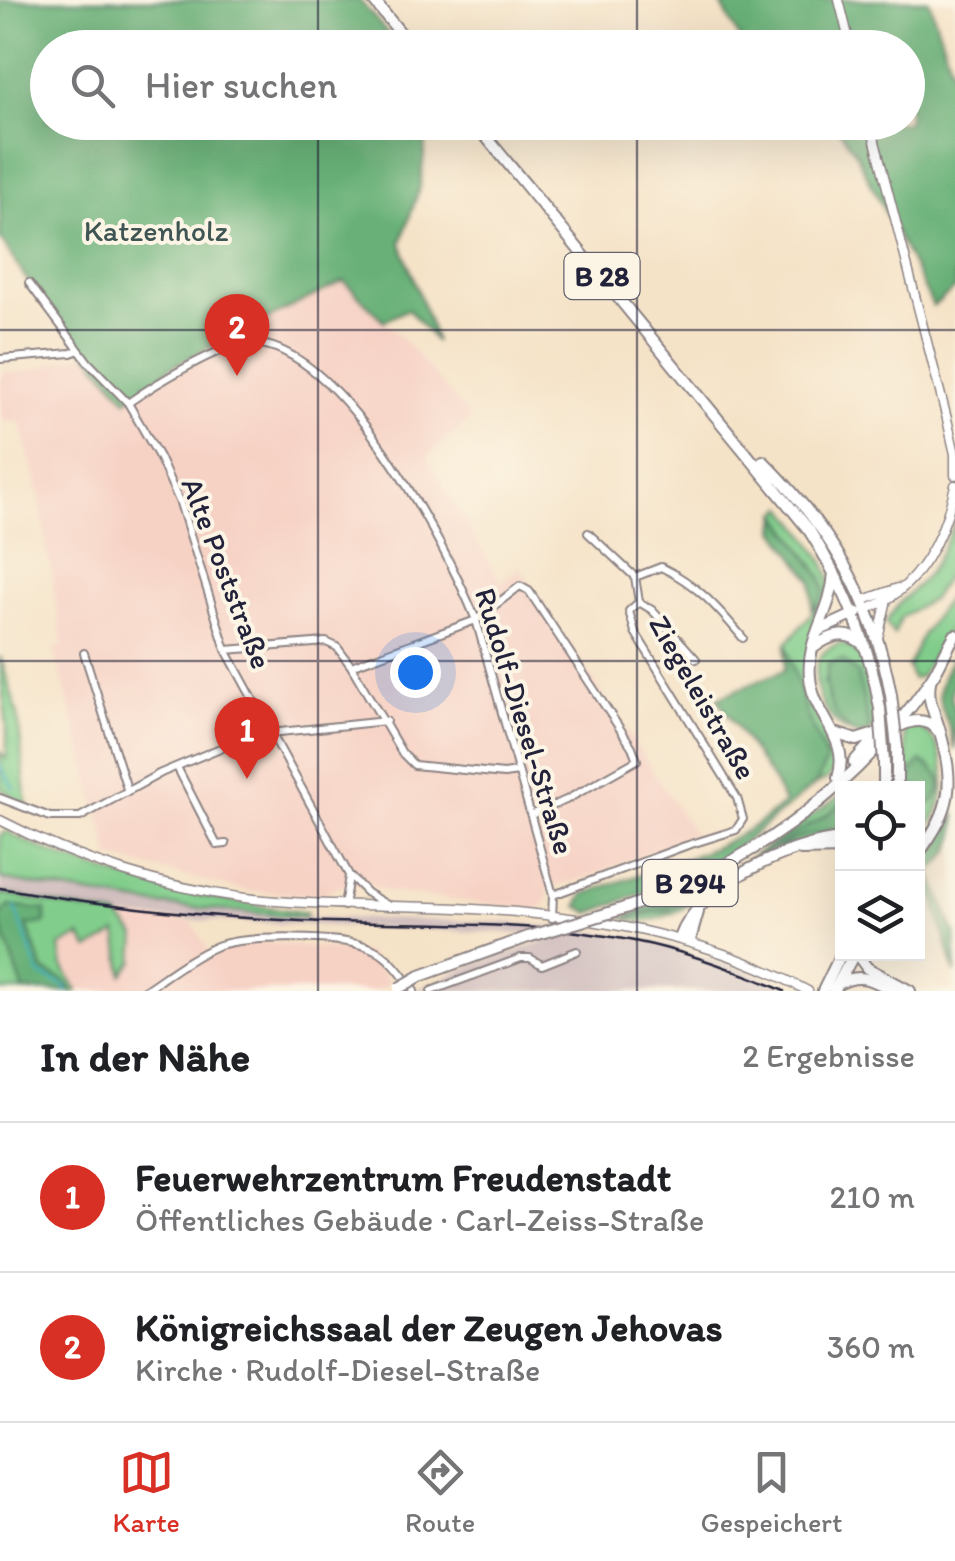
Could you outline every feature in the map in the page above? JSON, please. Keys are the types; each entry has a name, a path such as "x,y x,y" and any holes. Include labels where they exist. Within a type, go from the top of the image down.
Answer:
{"main road":[{"path":"373,0 398,30"},
{"name":"B 28","path":"489,140 794,508 834,571 866,647 880,709 884,781"},
{"name":"B 28","path":"730,429 808,508 836,546 866,605 891,695 897,781"},
{"path":"834,571 833,595 812,648 812,690 842,754 838,778"},
{"path":"827,614 866,605"},
{"path":"817,632 852,609"},
{"path":"812,648 840,634 857,639 866,647"},
{"name":"B 294","path":"397,989 420,976 528,937 662,896 725,866 833,792 894,728 930,681 955,635"},
{"name":"B 294","path":"800,817 881,732 943,655"},
{"path":"925,842 939,826 949,798 948,757 930,700 930,681"},
{"path":"894,728 916,720 927,722 942,735"},
{"path":"832,731 856,740 881,732"},
{"path":"685,939 688,920 700,907 760,862 835,840"},
{"path":"795,849 835,849"},
{"path":"830,988 839,961"},
{"path":"830,988 850,961"},
{"path":"861,961 910,991"},
{"path":"830,988 854,976 865,976 894,991"}],"street":[{"path":"839,0 846,30"},
{"path":"875,140 947,419 955,475"},
{"name":"Alte Poststraße","path":"29,283 79,350 128,403 180,503 226,650 349,875 390,906"},
{"name":"Rudolf-Diesel-Straße","path":"128,403 154,384 240,343 276,348 294,357 340,398 397,470 444,548 476,620 553,895 552,918"},
{"path":"0,360 79,350"},
{"path":"878,638 888,601 921,568 943,532 955,485"},
{"path":"588,533 635,577 661,567 686,578 743,638"},
{"name":"Ziegeleistraße","path":"553,895 730,833 741,825 742,809 737,798 635,632 629,611 638,602 635,577"},
{"path":"351,666 476,620 520,586 529,590 637,760 531,816"},
{"path":"866,605 902,586"},
{"path":"866,605 888,601"},
{"path":"638,602 652,610 696,659"},
{"path":"226,650 326,642 337,647 351,666 402,753 414,765 518,772"},
{"path":"84,653 128,792"},
{"path":"0,798 50,817 67,819 91,813 232,743 270,734 386,722"},
{"path":"177,768 218,845 226,844"},
{"path":"1,821 70,852 179,886 246,898 348,906 462,908 685,939 735,956 808,991"},
{"path":"348,906 349,875"},
{"path":"348,906 357,897 355,883"},
{"path":"144,991 219,945 240,939 351,943 371,948 388,958 414,991"},
{"path":"431,991 520,958 530,958 542,965 577,951"}],"shaded area":[{"path":"344,281 412,349 471,419 427,457 501,582 520,567 694,834 593,875 547,889 548,900 539,910 388,892 369,884 340,886 318,895 247,891 111,858 54,649 63,646 38,489 20,423 0,420 0,373 29,371 86,354 127,399 170,367"},
{"path":"0,879 146,904 304,917 506,922 635,936 744,969 794,991 413,991 474,964 554,938 120,917 0,893"},
{"path":"119,917 192,922 211,955 232,946 261,942 368,953 390,983 376,991 77,991 63,966 60,947"}],"green space":[{"name":"Katzenholz","path":"0,0 359,0 385,30 30,30 30,140 426,140 420,186 401,243 436,342 408,309 384,321 344,281 171,367 127,400 29,283 0,238"},
{"path":"719,0 929,0 955,80 955,289 933,306 846,140 925,140 925,30 735,30"},
{"path":"785,507 819,555 830,584 805,684 833,755 834,767 829,777 816,784 827,759 807,715 786,644 818,606 822,578 778,514"},
{"path":"778,514 822,578 825,593 812,611 812,581 776,530"},
{"path":"955,521 955,563 932,599 901,617 894,635 886,623 929,572"},
{"path":"955,587 955,619 920,677 912,679 908,667 922,635"},
{"path":"840,643 851,647 864,660 875,727 870,731 858,674 824,680 834,710 855,734 836,723 818,692 820,658"},
{"path":"786,644 807,715 827,760 816,784 727,856 697,873 590,913 578,906 584,894 689,858 740,835 784,803 717,698 785,670"},
{"path":"955,652 951,694 955,750 939,693"},
{"path":"0,656 18,715 27,806 1,789 0,752 6,758 7,745"},
{"path":"842,660 858,674 870,731 860,736 842,723 828,696 828,664"},
{"path":"912,727 926,733 942,759 942,795 937,812 925,830 925,781 905,781 904,730"},
{"path":"921,761 940,778 941,789 932,803 925,800 925,781 908,781"},
{"path":"835,800 835,808 742,863"},
{"path":"835,807 835,829 775,848 677,906 628,917 689,894"},
{"path":"955,813 952,847 930,872 955,934 955,974 933,897 925,900 925,857 939,846"},
{"path":"835,828 835,838 771,854 797,838"},
{"path":"6,831 77,863 115,875 229,901 307,913 304,917 146,904 0,879 0,835"},
{"path":"741,864 694,892 637,915 668,911 729,879 698,900 661,917 622,918"},
{"path":"0,893 119,917 136,936 134,961 123,974 117,933 89,949 80,936 60,947 63,966 77,991 0,991"},
{"path":"9,906 46,910 45,923 27,925 43,970 65,981 71,991 24,991 0,923"}],"waterway":[{"path":"0,766 14,789"},
{"path":"15,907 39,974 65,986 66,991"}],"railway":[{"path":"0,888 225,917 510,926 593,934 692,956 784,991"}],"place":[{"name":"Königreichssaal der Zeugen Jehovas","path":"237,376"},
{"name":"Feuerwehrzentrum Freudenstadt","path":"247,779"}]}
